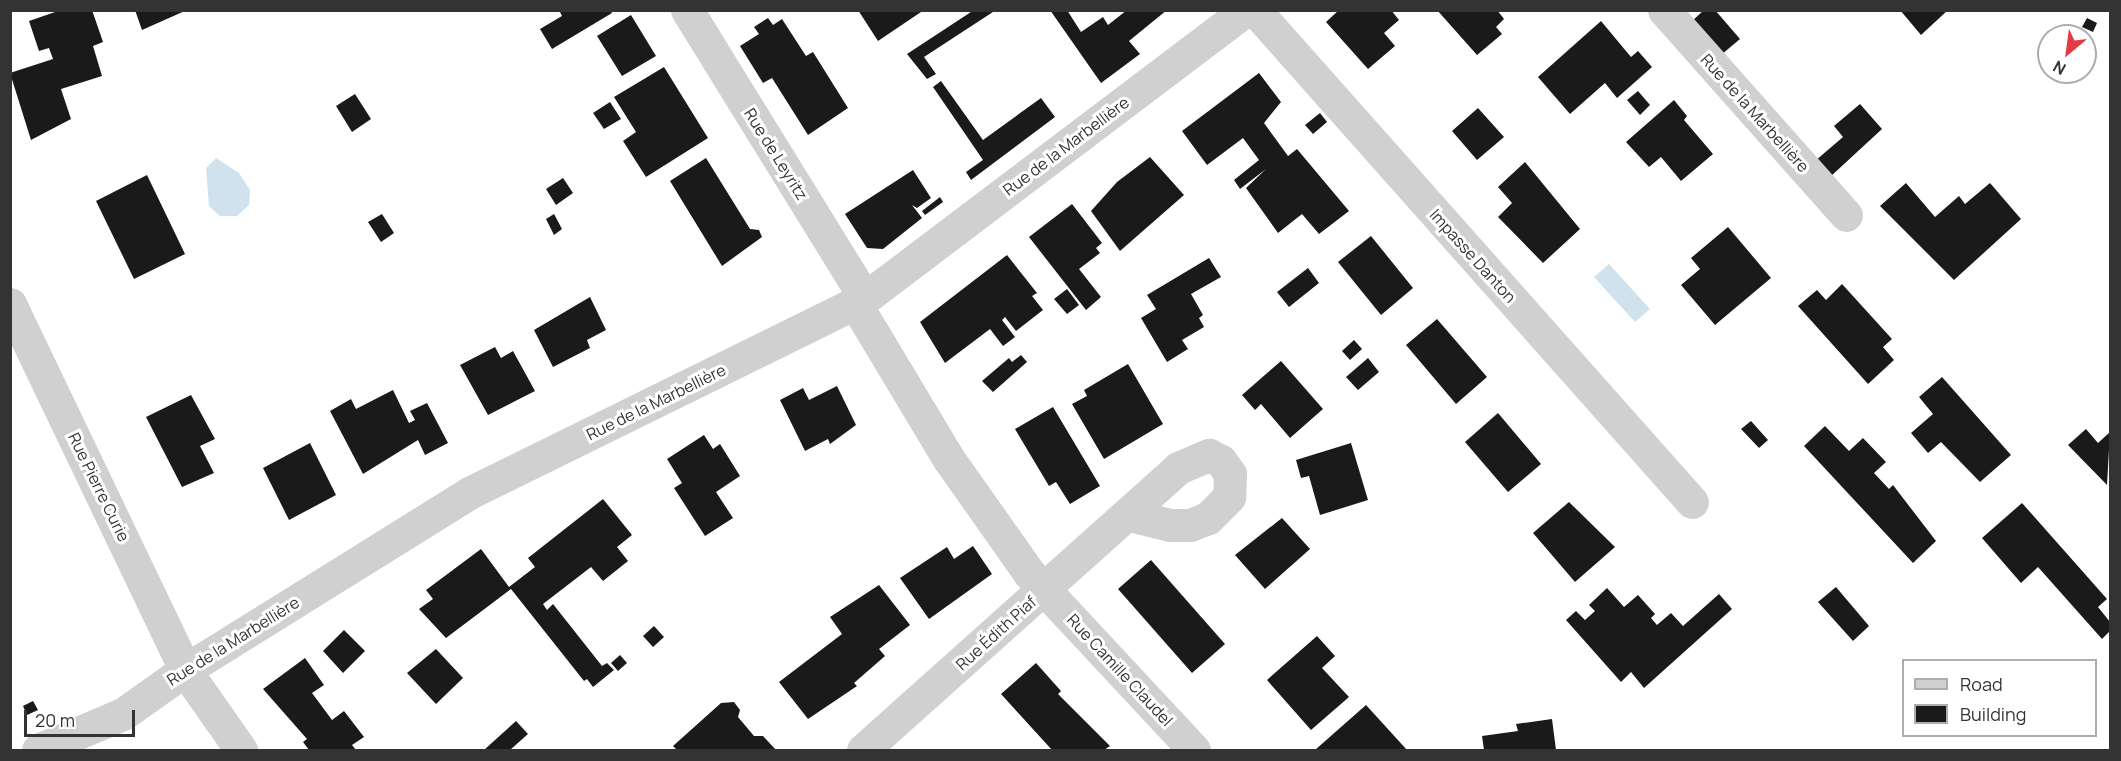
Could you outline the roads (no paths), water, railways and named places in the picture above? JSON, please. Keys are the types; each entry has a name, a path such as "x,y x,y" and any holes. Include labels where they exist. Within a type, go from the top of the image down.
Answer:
{"street":[{"name":"Rue de la Marbellière","path":"38,750 123,714 185,670 469,493 860,300 1246,10"},
{"name":"Impasse Danton","path":"1255,10 1692,502"},
{"name":"Rue de la Marbellière","path":"1664,10 1846,215"},
{"name":"Rue de Leyritz","path":"689,11 860,300 948,458 1045,589"},
{"name":"Rue Pierre Curie","path":"10,304 18,346 185,670 241,750"},
{"name":"Rue Édith Piaf","path":"863,750 1129,515"},
{"name":"Rue Camille Claudel","path":"1045,589 1194,750"}],"water":[{"path":"216,158 239,173 250,190 249,205 237,216 220,216 209,206 206,168"},
{"path":"1609,264 1650,309 1635,322 1594,277"}]}
